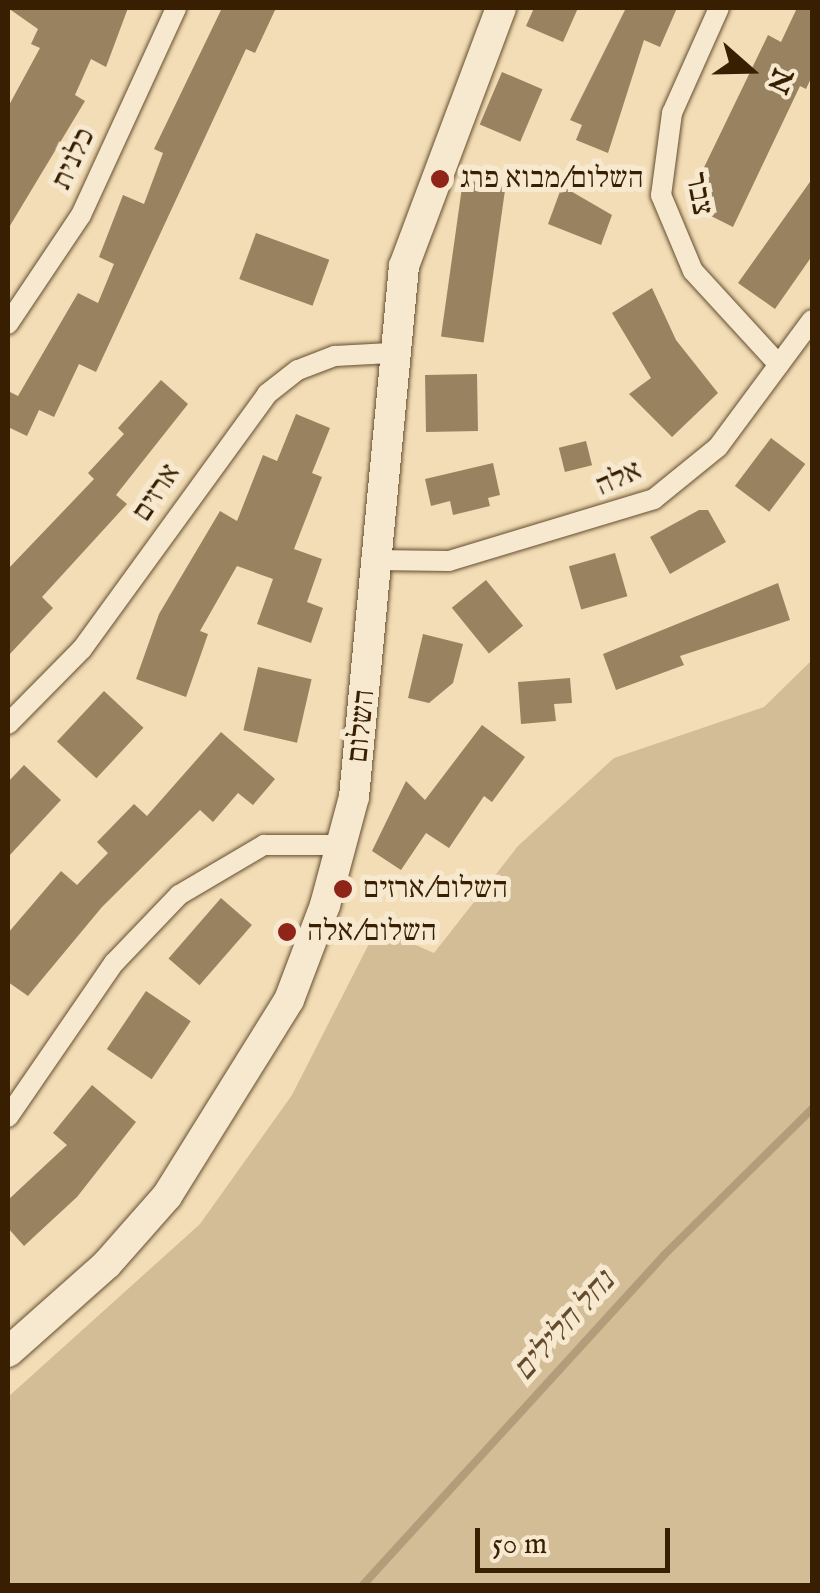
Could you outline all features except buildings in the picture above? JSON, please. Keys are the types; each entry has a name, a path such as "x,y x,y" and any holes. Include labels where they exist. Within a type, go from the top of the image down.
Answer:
{"street":[{"name":"כלנית","path":"8,324 81,215 176,8"},
{"name":"השלום","path":"8,1352 107,1264 207,1135 289,1000 341,845 366,705 390,353 404,266 462,95 501,8"},
{"name":"צבר","path":"720,8 672,113 660,195 693,271 779,365"},
{"name":"אלה","path":"374,560 449,561 654,500 718,447 812,320"},
{"name":"ארזים","path":"8,724 82,649 268,394 298,370 335,356 390,353"},
{"path":"8,1116 114,963 179,895 264,846 341,845"}],"shaded area":[{"path":"812,660 812,1585 8,1585 8,1397 200,1224 292,1095 377,928 434,953 518,846 614,758 764,707"}],"waterway":[{"name":"נחל חלילים","path":"362,1586 664,1255 812,1109"}],"place":[{"name":"השלום/מבוא פרג","path":"440,179"},
{"name":"השלום/ארזים","path":"343,889"},
{"name":"השלום/אלה","path":"287,932"}]}
